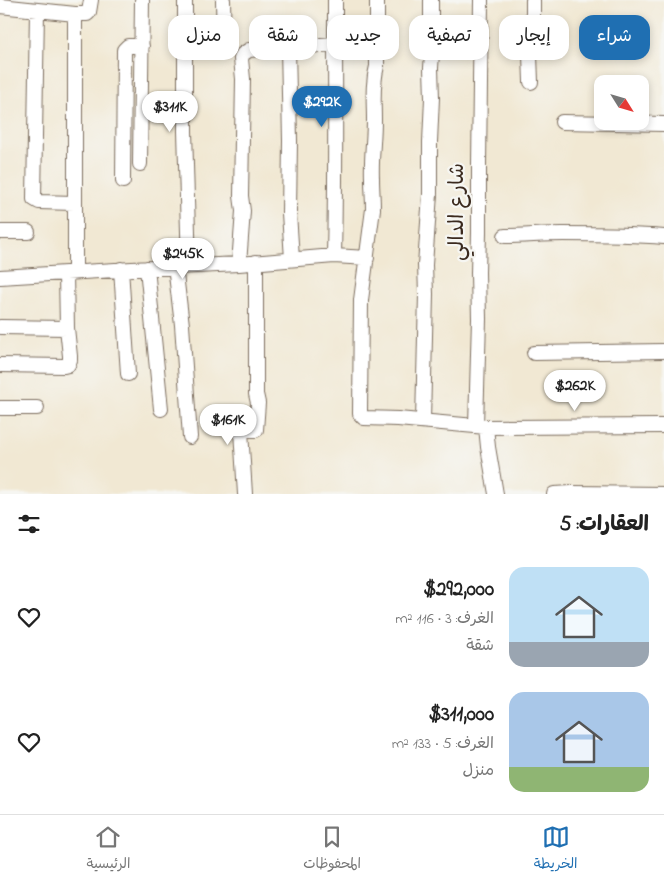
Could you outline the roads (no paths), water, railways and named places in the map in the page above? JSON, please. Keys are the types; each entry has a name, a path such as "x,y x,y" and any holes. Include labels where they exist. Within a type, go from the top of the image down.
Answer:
{"street":[{"path":"0,6 87,14 90,12 91,0"},
{"path":"140,164 142,0"},
{"path":"186,0 182,325 190,436"},
{"path":"224,0 224,15"},
{"path":"335,0 335,15"},
{"path":"377,0 377,58 373,101 373,209 361,300 360,414 364,418 481,426 664,426"},
{"path":"423,421 425,265 430,194 432,98 430,0"},
{"name":"شارع الدالي","path":"481,0 478,265 481,426 488,447 496,494"},
{"path":"531,82 529,27 533,0"},
{"path":"38,10 34,199 39,202 74,203"},
{"path":"0,365 64,366 68,365 70,360 66,328 74,203 75,14"},
{"path":"124,181 124,50 128,46 142,46"},
{"path":"239,264 243,211 241,192 243,79 241,59 243,54 249,50"},
{"path":"288,60 289,213 292,259"},
{"path":"334,256 335,60"},
{"path":"562,122 664,124"},
{"path":"0,232 28,232"},
{"path":"505,236 561,234 664,237"},
{"path":"0,277 239,264 334,256 367,258"},
{"path":"245,494 242,432 244,430 256,430 258,411 256,394 256,262"},
{"path":"147,268 161,409"},
{"path":"121,269 128,374"},
{"path":"0,327 66,328"},
{"path":"534,353 664,351"},
{"path":"0,408 37,408"},
{"path":"554,494 664,494"}]}
